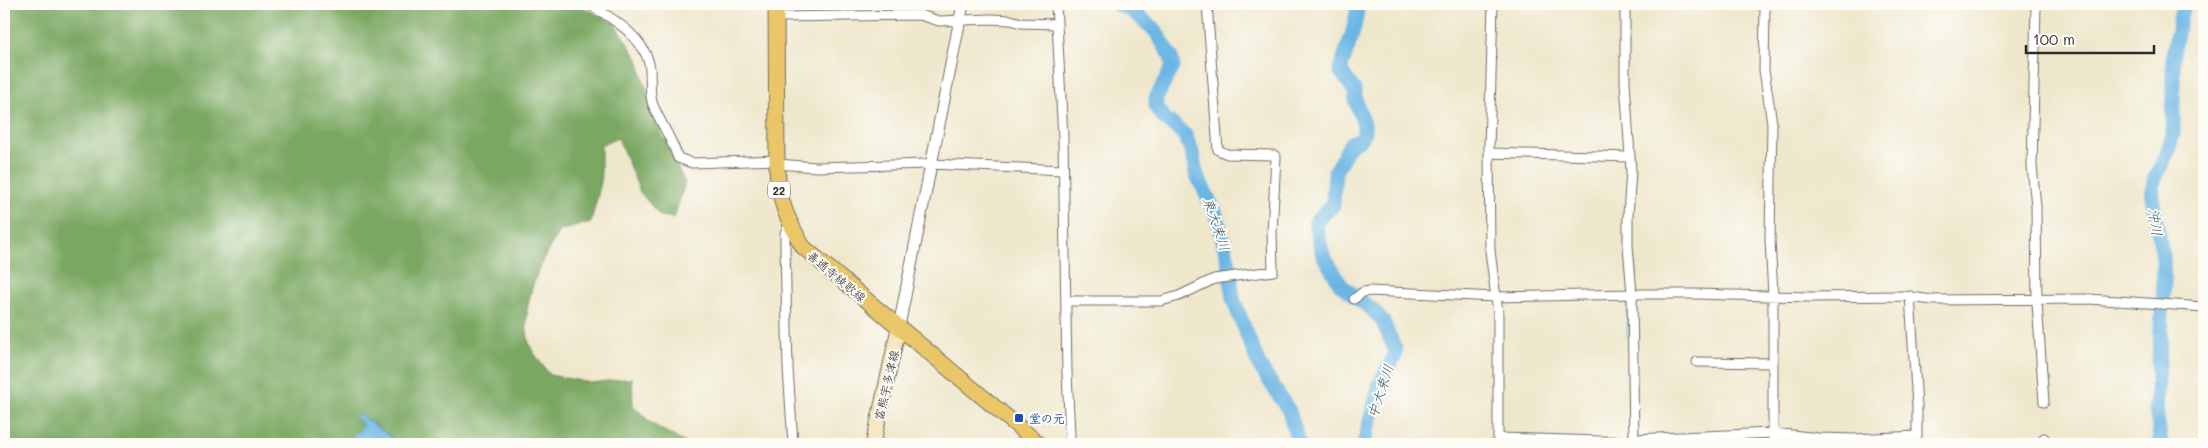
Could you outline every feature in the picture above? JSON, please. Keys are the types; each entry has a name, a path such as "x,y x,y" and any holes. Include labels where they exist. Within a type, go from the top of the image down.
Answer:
{"main road":[{"name":"善通寺綾歌線","path":"776,11 777,162 780,200 803,247 1039,444"},
{"name":"富熊宇多津線","path":"873,444 899,326"}],"street":[{"path":"589,4 625,28 646,55 649,63 653,104 673,141 678,158 692,163 777,162 824,167 930,164 1063,170"},
{"path":"899,326 963,4"},
{"path":"1056,4 1063,170 1070,436 1067,444"},
{"path":"1066,301 1161,301 1179,296 1214,279 1273,271 1272,232 1276,157 1274,155 1227,154 1218,150 1207,4"},
{"path":"1493,4 1489,153 1490,251 1496,297 1498,441 1633,442 1773,434 1854,439 1917,436 1910,296"},
{"path":"1625,4 1627,157 1631,170 1628,246 1633,442"},
{"path":"1765,4 1764,70 1772,123 1770,240 1773,295 1773,444"},
{"path":"2036,4 2032,166 2036,206 2037,300 2044,402"},
{"path":"776,11 920,15 939,21 959,22 990,19 1021,23 1056,24"},
{"path":"1489,153 1627,157"},
{"path":"790,223 785,234 785,247 788,368 793,444"},
{"path":"1356,297 1370,291 1496,297 1649,293 1809,297 1910,296 1932,300 2089,299 2204,308"},
{"path":"1697,362 1727,358 1772,363"}],"green space":[{"path":"4,4 577,4 614,23 638,59 653,114 685,183 674,218 660,216 640,192 618,138 601,145 601,182 591,222 559,231 545,256 534,283 527,311 528,339 534,353 550,375 591,383 632,378 633,405 652,424 687,444 4,444"}],"water":[{"path":"359,414 400,444 350,444 352,436 363,426 355,416"}],"waterway":[{"name":"東大束川","path":"1117,4 1132,11 1155,30 1171,56 1173,67 1156,98 1156,107 1164,118 1185,135 1192,152 1196,173 1216,214 1229,264 1233,299 1259,365 1289,411 1299,444"},
{"name":"中大束川","path":"1358,4 1353,31 1340,70 1354,90 1364,124 1364,134 1361,139 1351,143 1335,171 1333,205 1315,224 1323,255 1341,285 1375,312 1383,322 1395,349 1395,355 1380,384 1364,444"},
{"name":"沖川","path":"2161,444 2156,408 2164,283 2163,258 2152,197 2154,180 2168,151 2173,134 2173,54 2183,4"},
{"path":"1628,304 1628,336"}],"place":[{"name":"堂の元","path":"1019,418"}]}
